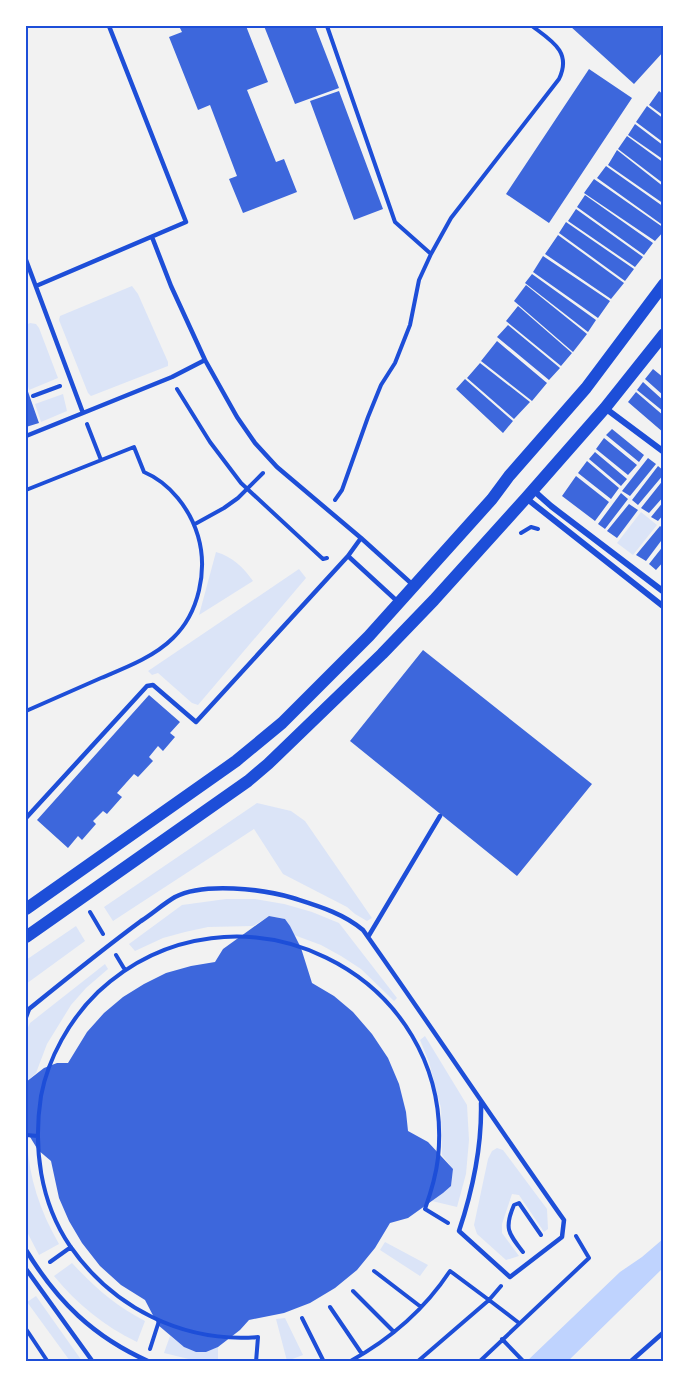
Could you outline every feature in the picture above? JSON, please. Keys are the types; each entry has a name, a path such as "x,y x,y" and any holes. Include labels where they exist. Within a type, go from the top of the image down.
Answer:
{"main road":[{"path":"26,909 259,742 282,723 369,636 492,499 509,476 586,388 663,284"},
{"path":"26,937 248,781 268,764 382,654 530,494 605,408 663,334"}],"street":[{"path":"605,408 663,452"},
{"path":"530,494 551,506 663,592"},
{"path":"530,494 663,607"}],"lane":[{"path":"36,286 186,222 109,26"},
{"path":"152,237 171,286 205,360 237,417 255,443 277,467 414,585"},
{"path":"26,260 83,413"},
{"path":"26,436 172,377 205,360"},
{"path":"26,818 147,686 153,685 196,722 348,556 361,538"},
{"path":"348,556 399,602"},
{"path":"368,937 440,816"},
{"path":"26,1017 27,1009 110,945 176,897 199,890 254,889 278,893 332,911 352,921 368,937 421,1011 481,1103 564,1220 562,1237 510,1277 459,1231 471,1197 479,1159 482,1128 481,1103"},
{"path":"26,1250 54,1292 81,1320 109,1340 148,1361"},
{"path":"26,1269 93,1362"},
{"path":"31,1277 38,1270"},
{"path":"630,1362 663,1332"}],"path":[{"path":"327,26 395,222 431,254"},
{"path":"326,510 342,490 381,385 395,363 410,325 419,279 431,254 451,218 552,88 564,69 564,57 559,49 532,26"},
{"path":"172,377 191,414 247,490 323,559 339,551 345,552 348,556"},
{"path":"33,396 71,382"},
{"path":"88,426 101,460"},
{"path":"26,490 134,447 144,472 158,478 169,488 184,505 195,524 200,541 203,574 196,603 186,622 173,639 130,666 26,711"},
{"path":"195,524 224,508 267,470 277,467"},
{"path":"519,535 531,527 536,527 545,534"},
{"path":"82,898 110,945"},
{"path":"256,1362 258,1337 219,1337 193,1332 159,1321 122,1300 89,1270 71,1247 55,1219 46,1194 40,1168 38,1116 50,1065 75,1018 111,980 133,965 156,953 206,938 259,937 285,942 318,953 356,975 394,1011 421,1056 436,1106 439,1132 438,1158 426,1209 459,1231"},
{"path":"26,1135 38,1136"},
{"path":"530,1262 511,1237 508,1229 514,1206 519,1203 550,1248"},
{"path":"38,1270 71,1247"},
{"path":"479,1362 589,1258"},
{"path":"374,1271 421,1307"},
{"path":"349,1362 394,1332 438,1290 450,1271 519,1323"},
{"path":"353,1291 394,1332"},
{"path":"417,1362 489,1300"},
{"path":"330,1306 362,1354"},
{"path":"302,1318 324,1362"},
{"path":"148,1361 159,1321"},
{"path":"26,1329 48,1362"},
{"path":"502,1339 524,1361"}],"shaded area":[{"path":"132,286 138,294 168,366 91,396 59,320 60,316"},
{"path":"36,324 39,328 58,378 29,390 26,379 26,325"},
{"path":"63,394 67,411 41,422 35,404"},
{"path":"641,512 657,525 633,555 617,543"},
{"path":"216,552 237,563 253,581 199,615"},
{"path":"299,569 306,578 198,705 192,703 158,673 152,675 148,671"},
{"path":"257,803 291,811 305,821 372,918 367,921 347,907 283,874 254,829 113,921 104,907"},
{"path":"226,899 255,899 284,904 339,923 397,998 394,1001 361,969 341,956 321,945 294,935 285,919 269,916 253,926 208,927 163,938 135,951 129,944 182,905"},
{"path":"76,926 85,941 26,984 26,960"},
{"path":"105,964 108,969 71,1005 47,1044 36,1073 26,1082 26,1032 30,1023"},
{"path":"425,1036 467,1105 469,1140 466,1174 457,1207 432,1201 451,1186 453,1169 442,1155 441,1108 429,1062 420,1040"},
{"path":"26,1140 37,1194 46,1219 59,1244 39,1255 26,1230"},
{"path":"497,1148 503,1150 547,1209 548,1229 544,1232 519,1195 512,1194 502,1224 502,1233 519,1256 506,1260 477,1234 474,1225 488,1159 492,1151"},
{"path":"385,1242 428,1265 420,1276 380,1250"},
{"path":"72,1263 106,1295 145,1321 137,1342 92,1314 54,1276"},
{"path":"36,1296 82,1361 70,1361 27,1302"},
{"path":"285,1318 303,1355 287,1361 276,1319"},
{"path":"170,1336 192,1350 203,1351 218,1347 218,1361 197,1361 164,1353"}],"water":[{"path":"663,1239 663,1268 568,1361 526,1362 620,1272"}],"building":[{"path":"179,26 246,26 268,82 247,90 276,162 284,159 297,192 243,213 229,179 237,176 210,105 198,110 169,37 182,32"},
{"path":"264,26 315,26 339,88 295,104"},
{"path":"570,26 664,26 664,51 634,84"},
{"path":"589,69 632,98 549,223 506,194"},
{"path":"339,91 383,209 354,220 310,101"},
{"path":"659,91 664,95 664,116 649,105"},
{"path":"647,106 664,119 664,143 636,122"},
{"path":"635,124 664,146 664,160 628,135"},
{"path":"627,136 664,163 664,184 618,149"},
{"path":"617,150 664,187 664,204 608,165"},
{"path":"606,166 664,207 664,226 597,178"},
{"path":"594,179 664,228 664,231 655,241 584,193"},
{"path":"585,195 653,243 644,255 577,207"},
{"path":"576,209 643,257 635,267 568,221"},
{"path":"566,222 634,269 625,281 559,233"},
{"path":"558,235 624,283 611,299 545,254"},
{"path":"543,256 610,301 598,318 533,272"},
{"path":"532,274 596,320 588,332 525,283"},
{"path":"526,285 587,334 573,352 514,301"},
{"path":"518,306 572,353 561,366 506,321"},
{"path":"508,325 560,368 549,380 497,337"},
{"path":"497,341 547,383 532,401 481,361"},
{"path":"480,363 530,402 514,419 467,378"},
{"path":"653,369 664,378 664,396 645,379"},
{"path":"465,379 513,421 503,433 456,389"},
{"path":"643,382 664,401 664,412 637,390"},
{"path":"26,386 39,423 26,427"},
{"path":"636,392 664,416 664,433 628,402"},
{"path":"612,429 644,455 639,462 606,435"},
{"path":"604,438 637,465 628,475 596,449"},
{"path":"595,452 627,479 621,486 589,459"},
{"path":"648,458 656,464 630,496 622,491"},
{"path":"587,461 619,488 611,499 578,473"},
{"path":"658,466 664,474 638,505 632,500"},
{"path":"576,476 609,502 595,521 562,496"},
{"path":"664,479 664,496 649,513 641,508"},
{"path":"621,493 628,499 605,529 598,524"},
{"path":"664,501 664,514 658,521 651,517"},
{"path":"629,504 638,510 617,538 607,531"},
{"path":"660,526 664,529 664,537 646,561 636,555"},
{"path":"664,545 664,561 656,570 649,564"},
{"path":"423,650 592,784 517,876 350,741"},
{"path":"149,695 180,722 170,733 175,737 163,751 158,746 149,757 153,761 138,777 134,774 117,793 122,797 107,814 103,811 93,821 96,824 82,840 78,836 68,848 37,820"},
{"path":"269,916 285,919 290,926 301,948 312,983 334,996 353,1012 372,1034 388,1058 399,1084 408,1131 428,1142 453,1169 451,1186 408,1218 390,1223 375,1248 357,1270 335,1288 310,1303 284,1313 249,1320 218,1347 206,1352 196,1352 184,1347 158,1325 145,1300 121,1285 100,1266 82,1243 59,1198 51,1161 38,1150 27,1132 26,1082 44,1068 57,1063 68,1063 87,1032 123,997 166,973 215,962 223,949"}]}
